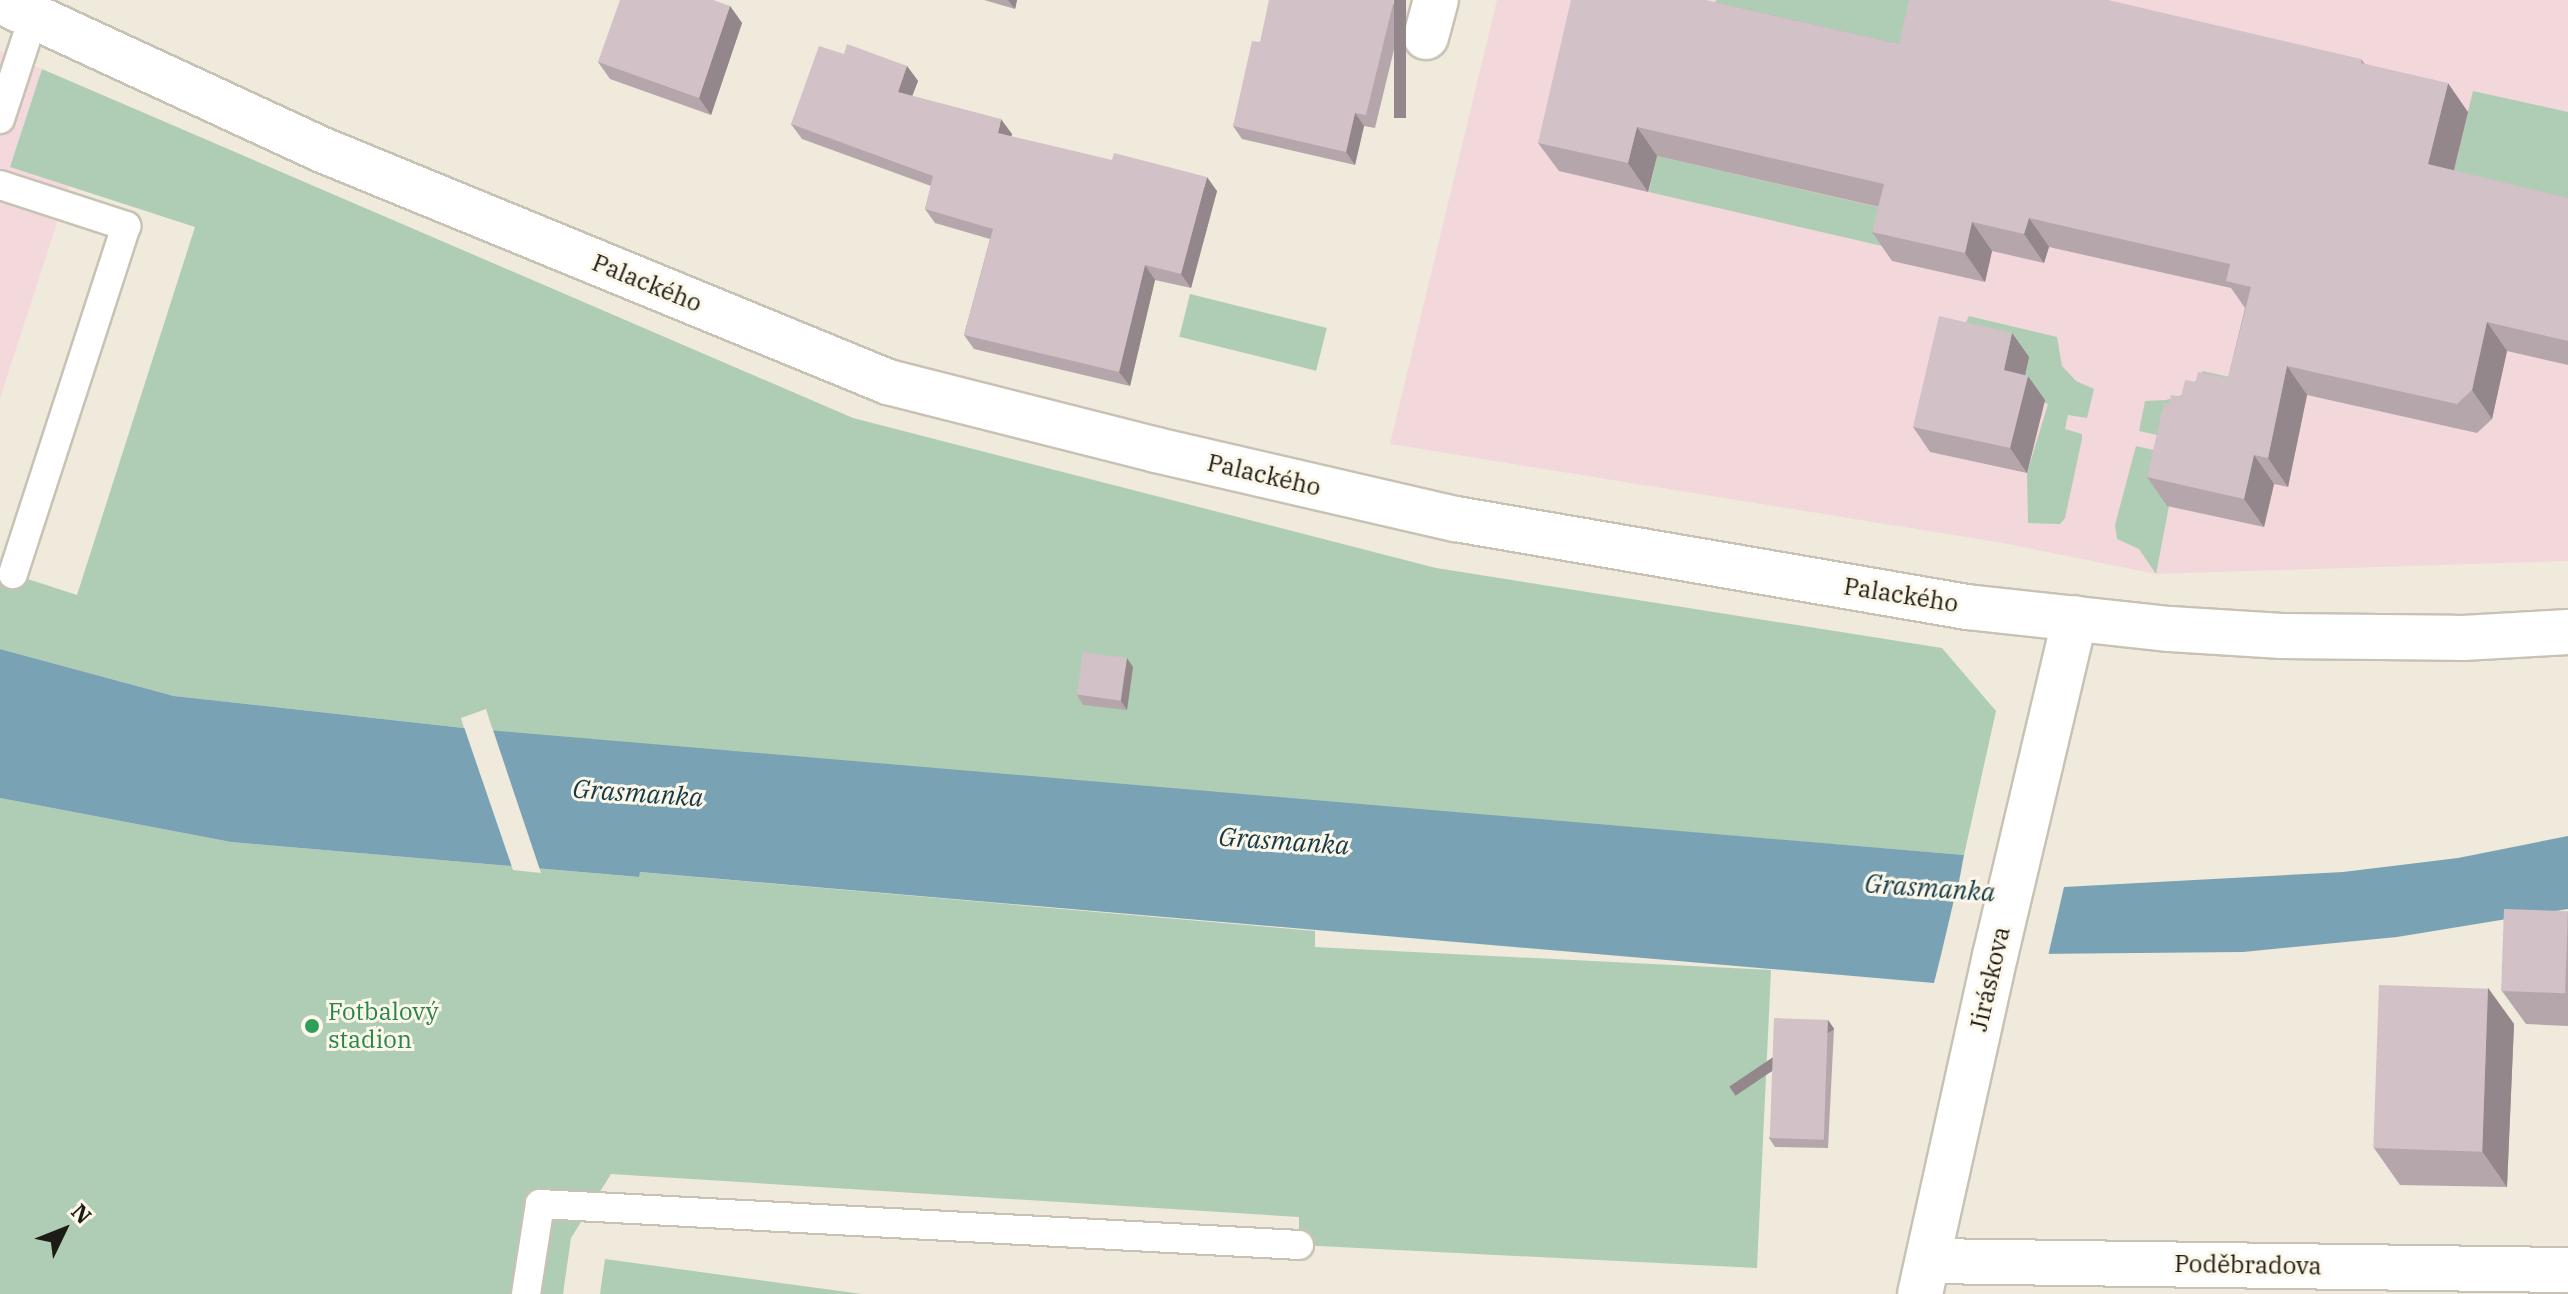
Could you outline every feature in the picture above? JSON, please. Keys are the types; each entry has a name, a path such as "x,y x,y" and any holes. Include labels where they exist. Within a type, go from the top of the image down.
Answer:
{"street":[{"name":"Palackého","path":"17,8 325,151 888,382 1156,450 1456,519 1967,607 2282,636 2463,638 2568,632"},
{"name":"Jiráskova","path":"1924,1277 2010,887 2075,618"},
{"name":"Poděbradova","path":"1924,1277 2568,1270"}],"lane":[{"name":"Palackého","path":"0,119 17,8"},
{"path":"0,185 126,226 13,574"},
{"path":"526,1294 540,1204 1299,1245"}],"shaded area":[{"path":"1497,0 2568,0 2568,561 2156,574 2003,543 1390,444"},
{"path":"0,51 42,69 11,167 69,186 0,398"}],"green space":[{"path":"1716,0 1936,0 1919,73 1710,25"},
{"path":"42,69 853,418 1436,568 1942,648 1996,711 1964,855 596,742 493,731 486,709 461,718 464,728 174,696 0,649 0,570 77,595 195,227 10,167"},
{"path":"2473,91 2568,112 2568,222 2448,193"},
{"path":"1657,156 1904,213 1895,249 1649,192"},
{"path":"1190,294 1327,328 1316,371 1179,337"},
{"path":"1969,316 2057,337 2062,366 2076,381 2094,389 2087,418 2068,415 2065,429 2082,434 2082,439 2065,518 2060,524 2028,523 2027,473 2048,404 2021,394 1957,340"},
{"path":"2203,371 2291,391 2178,459 2156,574 2139,549 2117,539 2115,525 2136,446 2154,450 2157,435 2139,431 2145,401 2166,400 2185,394"},
{"path":"0,798 231,842 638,877 639,872 1315,931 1315,947 1771,970 1757,1268 1299,1245 1299,1217 611,1174 571,1238 563,1294 0,1294"},
{"path":"605,1259 862,1294 600,1294"}],"water":[{"name":"Grasmanka","path":"0,649 174,696 464,728 1964,855 1958,887 2064,887 2343,872 2458,858 2568,836 2568,909 2397,937 2243,952 1941,955 1934,983 640,872 639,877 231,842 0,798"}],"pier":[{"path":"463,724 492,727 541,873 513,870"},
{"path":"1957,887 2064,887 2048,956 1941,955"}],"building":[{"path":"620,0 713,0 730,6 699,98 598,62"},
{"path":"1269,0 1394,0 1366,115 1355,113 1346,152 1233,126 1252,41 1260,42"},
{"path":"1571,0 1706,0 1899,44 1909,0 2108,0 2361,59 2361,63 2448,83 2428,164 2568,198 2568,341 2487,322 2472,390 2457,404 2287,366 2268,458 2254,455 2244,499 2147,477 2164,403 2169,404 2171,395 2181,397 2185,380 2196,382 2198,372 2228,378 2251,287 2226,281 2230,264 2029,218 2024,234 1972,222 1965,253 1872,232 1884,184 1637,127 1628,163 1538,143"},
{"path":"847,44 907,66 898,92 1001,119 998,133 1112,160 1114,153 1207,177 1181,274 1145,265 1119,372 964,335 993,229 925,209 933,176 791,124 819,46 844,54"},
{"path":"1939,316 2012,333 2004,370 2028,376 2010,448 1913,427"},
{"path":"1083,652 1127,658 1121,701 1077,695"},
{"path":"2504,909 2568,911 2565,993 2501,991"},
{"path":"2379,985 2488,989 2482,1152 2373,1148"},
{"path":"1774,1018 1828,1020 1824,1140 1770,1138"}],"place":[{"name":"Fotbalový stadion","path":"312,1026"}]}
